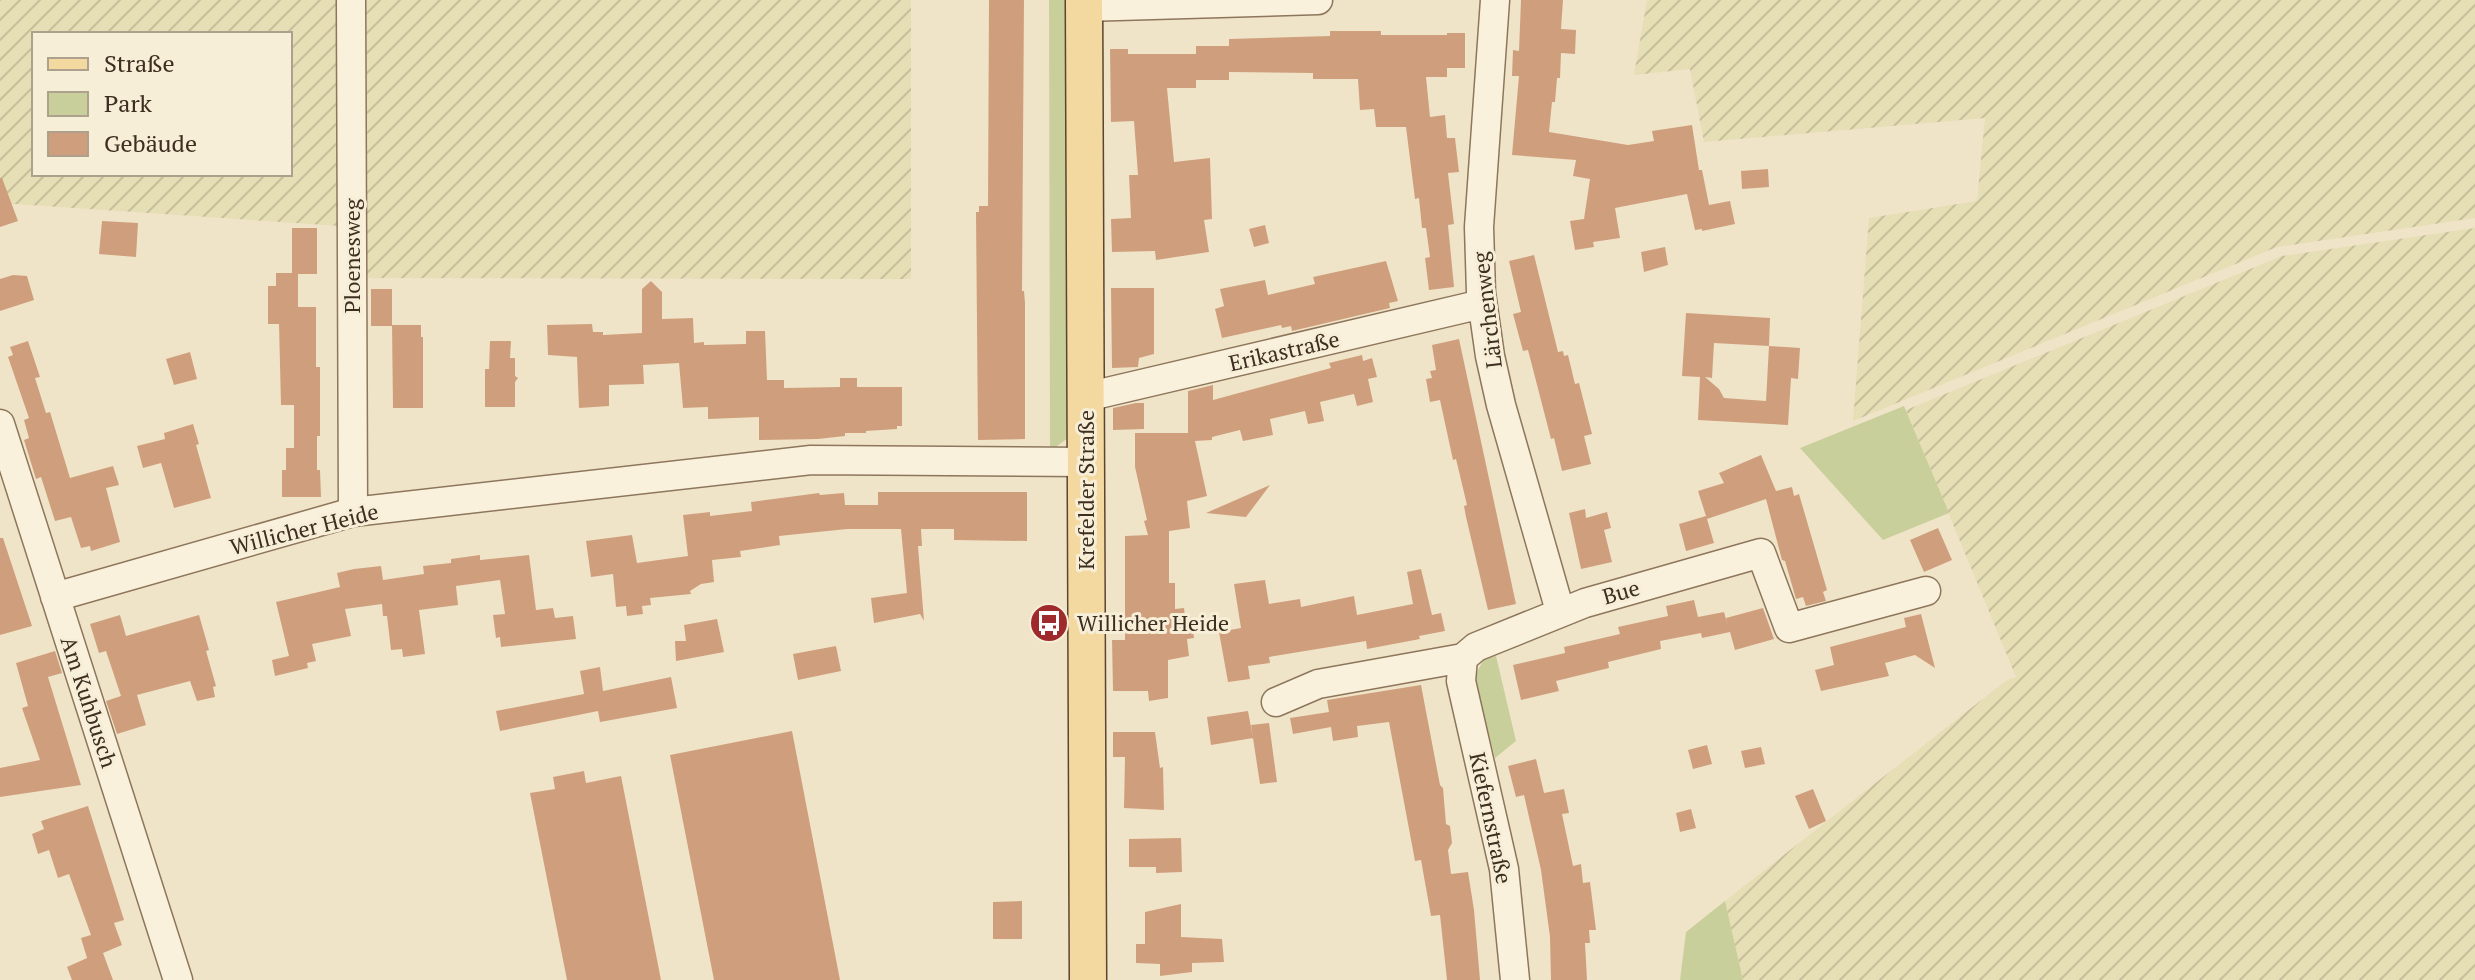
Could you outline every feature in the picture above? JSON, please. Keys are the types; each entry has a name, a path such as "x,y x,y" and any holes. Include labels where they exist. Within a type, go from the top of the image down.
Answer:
{"main road":[{"name":"Krefelder Straße","path":"1084,4 1088,980"}],"street":[{"name":"Ploenesweg","path":"351,0 353,512"},
{"path":"1084,4 1318,0"},
{"name":"Lärchenweg","path":"1495,0 1479,227 1482,304 1501,405 1560,611"},
{"name":"Erikastraße","path":"1086,397 1482,304"},
{"name":"Am Kuhbusch","path":"0,424 178,980"},
{"name":"Willicher Heide","path":"55,597 353,512 811,460 1086,462"},
{"name":"Bue","path":"1276,702 1318,684 1463,658 1476,647 1560,611 1761,553 1789,628 1926,591"},
{"name":"Kiefernstraße","path":"1463,658 1461,681 1504,869 1515,980"}],"shaded area":[{"path":"0,0 340,0 341,226 0,203"},
{"path":"360,0 911,0 911,279 362,278"},
{"path":"1647,0 2475,0 2475,218 2277,247 1853,421 1869,218 1977,201 1985,118 1704,142 1690,69 1634,75"},
{"path":"2475,228 2475,980 1743,980 1725,901 2007,680 2016,677 1906,410 2282,256"}],"green space":[{"path":"1049,0 1072,0 1075,433 1050,451"},
{"path":"1904,406 1949,513 1883,540 1800,448"},
{"path":"1496,656 1516,741 1495,758 1474,678 1484,659"},
{"path":"1725,901 1743,980 1680,980 1686,932"}],"building":[{"path":"989,0 1024,0 1022,291 1025,303 1025,439 978,440 976,212 979,212 979,206 988,206"},
{"path":"1521,0 1563,0 1561,29 1576,30 1575,54 1561,53 1560,78 1557,78 1555,102 1552,102 1549,132 1628,145 1654,141 1652,131 1692,125 1699,170 1702,170 1709,205 1730,201 1735,224 1695,230 1687,194 1615,208 1620,238 1593,242 1594,247 1575,250 1570,221 1584,219 1590,179 1573,176 1576,160 1512,155 1519,76 1512,76 1513,50 1519,51"},
{"path":"1330,31 1381,31 1381,35 1465,33 1465,68 1447,68 1447,77 1426,77 1430,117 1445,115 1447,138 1455,138 1459,172 1448,173 1454,224 1448,225 1454,287 1429,290 1425,258 1430,257 1426,228 1422,228 1419,198 1415,199 1406,127 1376,127 1374,109 1360,110 1358,79 1313,79 1313,73 1229,72 1229,80 1196,80 1196,88 1167,88 1174,162 1210,158 1212,219 1204,220 1209,252 1156,260 1155,251 1112,252 1111,219 1131,218 1129,175 1138,175 1134,121 1111,122 1110,49 1128,49 1128,54 1196,54 1196,46 1229,46 1229,39 1330,36"},
{"path":"1768,169 1769,187 1742,189 1741,171"},
{"path":"0,178 18,221 0,227"},
{"path":"102,221 138,223 136,257 99,254"},
{"path":"1265,225 1269,243 1254,247 1249,229"},
{"path":"292,228 317,228 317,274 298,274 298,307 316,307 316,367 320,367 317,470 320,470 321,497 282,497 286,448 294,448 294,405 281,405 279,324 268,324 268,286 276,286 276,273 292,273"},
{"path":"1665,247 1668,265 1644,272 1641,252"},
{"path":"1534,255 1558,352 1568,355 1592,434 1584,436 1591,464 1562,471 1528,350 1523,351 1513,314 1521,312 1509,261"},
{"path":"1386,261 1398,301 1389,303 1390,308 1292,331 1291,326 1282,328 1281,325 1222,338 1215,309 1224,306 1220,289 1265,280 1268,295 1315,284 1313,277"},
{"path":"13,275 27,276 34,300 0,311 0,279"},
{"path":"651,281 662,292 662,319 693,318 694,343 746,344 746,331 765,331 767,380 784,380 784,388 840,387 840,378 857,378 857,387 902,387 902,426 818,439 759,440 759,417 708,419 708,407 683,408 679,363 643,365 644,384 609,385 609,406 579,408 577,357 548,355 547,325 592,324 593,332 603,332 603,335 642,333 642,289"},
{"path":"1111,288 1154,288 1154,354 1139,358 1138,367 1112,368"},
{"path":"371,289 392,289 392,326 371,326"},
{"path":"1686,313 1770,318 1769,346 1800,348 1798,379 1791,378 1788,425 1698,420 1700,377 1682,376","holes":["1714,343 1769,346 1766,401 1724,398 1705,377 1712,378"]},
{"path":"392,325 421,325 423,408 393,408"},
{"path":"1459,339 1516,604 1488,610 1456,459 1453,460 1440,400 1430,402 1426,379 1432,378 1430,371 1436,370 1432,345"},
{"path":"28,341 40,377 35,378 46,413 50,412 70,478 113,466 119,485 106,488 120,542 91,551 90,546 81,548 71,517 55,521 41,477 36,479 24,440 29,438 24,420 29,418 8,357 13,355 10,347"},
{"path":"490,341 511,341 510,358 515,358 515,376 518,378 515,382 515,407 485,407 485,369 489,369"},
{"path":"190,352 197,379 174,385 166,359"},
{"path":"1362,355 1363,361 1372,358 1377,377 1368,379 1373,402 1357,406 1354,394 1320,402 1324,421 1308,424 1305,411 1270,419 1273,435 1243,441 1240,430 1212,437 1212,440 1195,441 1207,496 1187,501 1190,528 1169,531 1169,583 1175,583 1175,609 1184,608 1185,617 1191,617 1194,638 1187,639 1189,656 1168,660 1168,698 1149,701 1148,691 1113,691 1112,640 1125,640 1125,536 1148,535 1135,467 1135,433 1188,433 1188,391 1213,385 1213,400 1331,368 1329,363"},
{"path":"1144,403 1144,429 1113,430 1113,408"},
{"path":"193,424 211,498 174,508 161,463 143,468 137,446 165,439 164,433"},
{"path":"1761,455 1776,491 1792,487 1794,496 1799,494 1827,590 1823,592 1826,601 1806,606 1803,597 1796,599 1766,499 1707,519 1714,543 1686,551 1679,524 1706,516 1698,491 1724,483 1719,473"},
{"path":"1270,485 1246,517 1206,513"},
{"path":"878,492 1027,492 1027,541 954,540 954,529 921,529 922,546 918,546 924,621 920,614 874,623 871,598 907,593 901,529 847,529 779,536 780,545 740,551 741,557 712,560 714,582 701,584 690,591 691,594 650,598 651,605 642,606 643,614 627,616 626,606 616,607 613,574 591,577 586,541 632,535 637,563 688,556 683,515 710,512 710,516 752,511 751,502 819,493 844,493 845,505 878,505"},
{"path":"1585,509 1586,518 1607,512 1611,528 1604,530 1612,562 1581,569 1569,513"},
{"path":"1938,528 1952,560 1924,572 1910,540"},
{"path":"0,538 3,538 32,626 0,635"},
{"path":"480,555 480,560 529,555 536,610 553,608 555,618 573,616 576,639 501,647 500,637 496,638 493,615 505,614 500,580 456,586 458,605 419,610 425,654 403,657 402,649 391,650 387,616 383,616 382,604 345,609 351,636 312,644 316,661 307,663 308,668 275,676 272,660 289,656 276,602 340,587 337,573 354,569 381,566 383,580 424,574 423,566"},
{"path":"1421,569 1432,615 1441,613 1445,631 1367,649 1366,641 1269,657 1270,663 1248,666 1250,679 1228,682 1219,632 1241,628 1234,584 1265,580 1269,604 1300,599 1301,607 1354,596 1357,615 1413,604 1407,572"},
{"path":"1694,600 1698,617 1724,612 1728,626 1726,618 1763,608 1774,639 1735,650 1730,632 1702,638 1701,633 1660,641 1661,649 1608,662 1609,668 1556,681 1559,691 1521,700 1513,665 1565,653 1564,647 1620,634 1618,627 1668,616 1666,606"},
{"path":"1921,614 1935,668 1915,655 1885,663 1889,676 1821,691 1815,670 1834,665 1830,647 1906,627 1904,618"},
{"path":"120,615 126,636 199,615 209,650 206,651 216,686 213,687 215,697 197,701 190,681 137,695 146,725 117,734 106,701 121,696 106,651 99,653 90,624"},
{"path":"717,619 724,652 676,661 675,641 686,641 684,625"},
{"path":"836,646 841,671 798,680 793,654"},
{"path":"55,651 62,673 48,677 81,785 0,797 0,768 40,760 22,708 28,706 16,663"},
{"path":"600,667 603,691 671,677 677,708 600,722 598,711 500,731 496,711 584,694 580,671"},
{"path":"1421,685 1443,788 1446,824 1450,826 1452,843 1448,850 1451,874 1468,872 1480,980 1447,980 1440,915 1431,916 1421,860 1415,861 1389,722 1357,726 1358,737 1333,741 1331,727 1293,734 1290,718 1329,712 1327,700"},
{"path":"1248,711 1253,738 1211,745 1207,717"},
{"path":"1269,723 1277,782 1260,784 1251,725"},
{"path":"792,731 840,980 714,980 670,755"},
{"path":"1113,732 1155,732 1160,768 1163,767 1164,810 1124,808 1125,757 1113,757"},
{"path":"1707,745 1712,764 1693,769 1688,750"},
{"path":"1761,747 1765,764 1745,768 1741,751"},
{"path":"1536,759 1544,793 1564,789 1569,813 1562,814 1573,866 1581,864 1583,883 1590,882 1596,930 1589,930 1590,943 1585,943 1587,980 1551,980 1550,937 1541,870 1524,795 1516,797 1508,766"},
{"path":"584,771 586,783 621,776 661,980 567,980 530,793 555,789 553,777"},
{"path":"1813,789 1826,821 1809,829 1795,796"},
{"path":"88,806 124,920 114,923 122,945 103,953 113,980 72,980 67,967 87,958 81,938 91,935 69,874 58,878 49,850 38,854 32,834 44,829 41,821"},
{"path":"1691,809 1696,828 1680,832 1676,813"},
{"path":"1181,838 1182,872 1156,873 1156,867 1129,867 1129,839"},
{"path":"1022,901 1022,939 993,939 993,902"},
{"path":"1181,904 1181,937 1222,939 1224,962 1192,963 1192,972 1160,976 1160,964 1136,963 1136,944 1145,944 1145,912"}],"place":[{"name":"Willicher Heide","path":"1049,623"}]}
